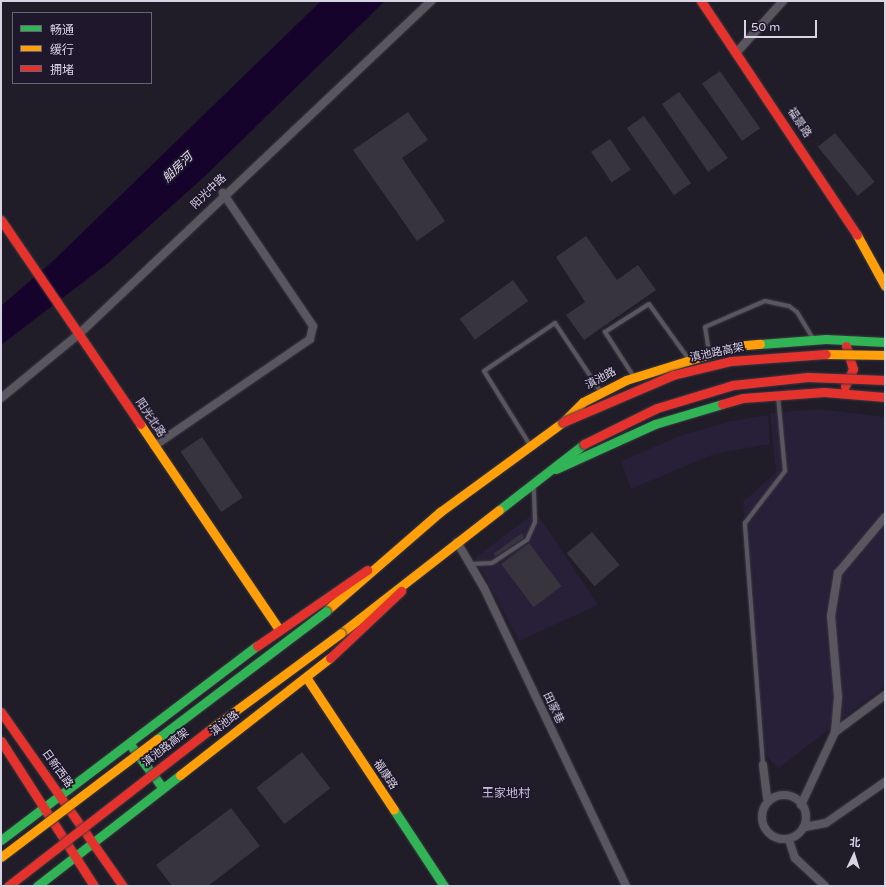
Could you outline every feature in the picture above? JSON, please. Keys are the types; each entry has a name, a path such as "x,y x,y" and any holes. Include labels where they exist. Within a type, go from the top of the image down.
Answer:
{"street":[{"name":"阳光中路","path":"1,398 79,334 223,193 431,1"},
{"name":"福景路","path":"701,1 737,52 873,260 885,286"},
{"path":"737,52 783,1"},
{"path":"154,446 310,339 313,326 223,193"},
{"name":"阳光北路","path":"1,220 279,629"},
{"name":"福景路","path":"873,260 885,270"},
{"name":"滇池路","path":"326,611 378,563 440,512 563,422 583,402 634,377 688,358 741,345 813,339 885,342"},
{"path":"836,393 849,380 853,369 850,352 837,340"},
{"name":"滇池路高架","path":"563,422 673,375 731,361 807,354 885,355"},
{"name":"滇池路","path":"341,633 584,444 657,408 733,385 808,377 885,380"},
{"name":"滇池路","path":"551,471 655,424 697,409 743,398 777,394 836,393 885,397"},
{"path":"763,765 767,798 761,815 765,827 778,838 789,840 800,836 805,827 801,805 835,732 838,697 832,596 838,574 885,517"},
{"name":"田家巷","path":"457,542 470,564 626,886"},
{"name":"滇池路","path":"1,840 128,741 279,629 378,563"},
{"name":"滇池路","path":"37,886 93,840 306,677 376,619 420,571"},
{"name":"滇池路高架","path":"1,857 326,611"},
{"name":"滇池路高架","path":"8,886 162,764 341,633"},
{"name":"福康路","path":"306,677 444,886"},
{"path":"835,732 885,695"},
{"name":"日新西路","path":"1,712 61,794 123,886"},
{"path":"1,741 42,808 94,886"},
{"path":"128,741 162,787"},
{"path":"805,827 826,823 885,782"},
{"path":"767,798 786,795 801,805"},
{"path":"789,840 795,858 825,886"}],"lane":[{"path":"709,352 705,327 765,301 789,306 797,312 813,339"},
{"path":"634,377 604,332 649,304 688,358"},
{"path":"530,445 484,371 555,323 601,393"},
{"path":"763,765 745,523 785,471 777,394"},
{"path":"470,564 492,562 527,540 535,522 534,484"}],"shaded area":[{"path":"819,409 885,417 885,686 779,768 765,755 743,502 776,472 770,413"},
{"path":"768,415 770,444 714,454 631,489 621,461 680,436 731,421"},
{"path":"536,512 598,605 519,641 475,558"}],"water":[{"name":"船房河","path":"321,1 385,1 205,176 107,264 1,345 1,306 53,261"}],"building":[{"path":"720,71 760,128 742,141 702,84"},
{"path":"679,92 728,158 708,172 662,104"},
{"path":"408,112 428,140 402,158 445,221 417,241 353,150"},
{"path":"644,116 691,183 674,195 627,128"},
{"path":"835,133 875,182 858,196 818,147"},
{"path":"610,139 631,170 612,183 591,152"},
{"path":"586,236 617,280 638,265 656,290 584,340 566,315 585,302 556,257"},
{"path":"513,280 528,301 475,340 460,319"},
{"path":"202,437 243,498 221,512 180,452"},
{"path":"592,532 620,565 594,586 567,553"},
{"path":"522,533 524,538 496,556 493,554"},
{"path":"529,543 561,586 534,607 501,564"},
{"path":"302,752 330,788 285,824 256,788"},
{"path":"231,808 260,846 208,886 172,886 156,865"}],"traffic: fast":[{"path":"760,344 826,339 885,342"},
{"path":"556,469 655,424 722,404"},
{"path":"499,510 584,444"},
{"path":"157,739 326,611"},
{"path":"1,840 257,646"},
{"path":"132,747 162,787"},
{"path":"37,886 180,775"},
{"path":"394,810 444,886"}],"traffic: slow":[{"path":"857,235 885,286"},
{"path":"564,421 583,402 626,380 735,346 760,344"},
{"path":"826,354 885,355"},
{"path":"326,611 440,512 563,422"},
{"path":"140,424 279,629"},
{"path":"341,633 499,510"},
{"path":"208,731 341,633"},
{"path":"180,775 330,658"},
{"path":"306,677 394,810"},
{"path":"1,857 157,739"}],"traffic: jam":[{"path":"701,1 857,235"},
{"path":"1,220 140,424"},
{"path":"845,386 853,369 846,346"},
{"path":"563,422 673,375 731,361 826,354"},
{"path":"584,444 657,408 733,385 808,377 885,380"},
{"path":"722,404 743,398 824,392 885,397"},
{"path":"257,646 367,570"},
{"path":"330,658 401,591"},
{"path":"1,712 123,886"},
{"path":"8,886 208,731"},
{"path":"1,741 94,886"}],"district":[{"name":"王家地村","path":"506,794"}]}
